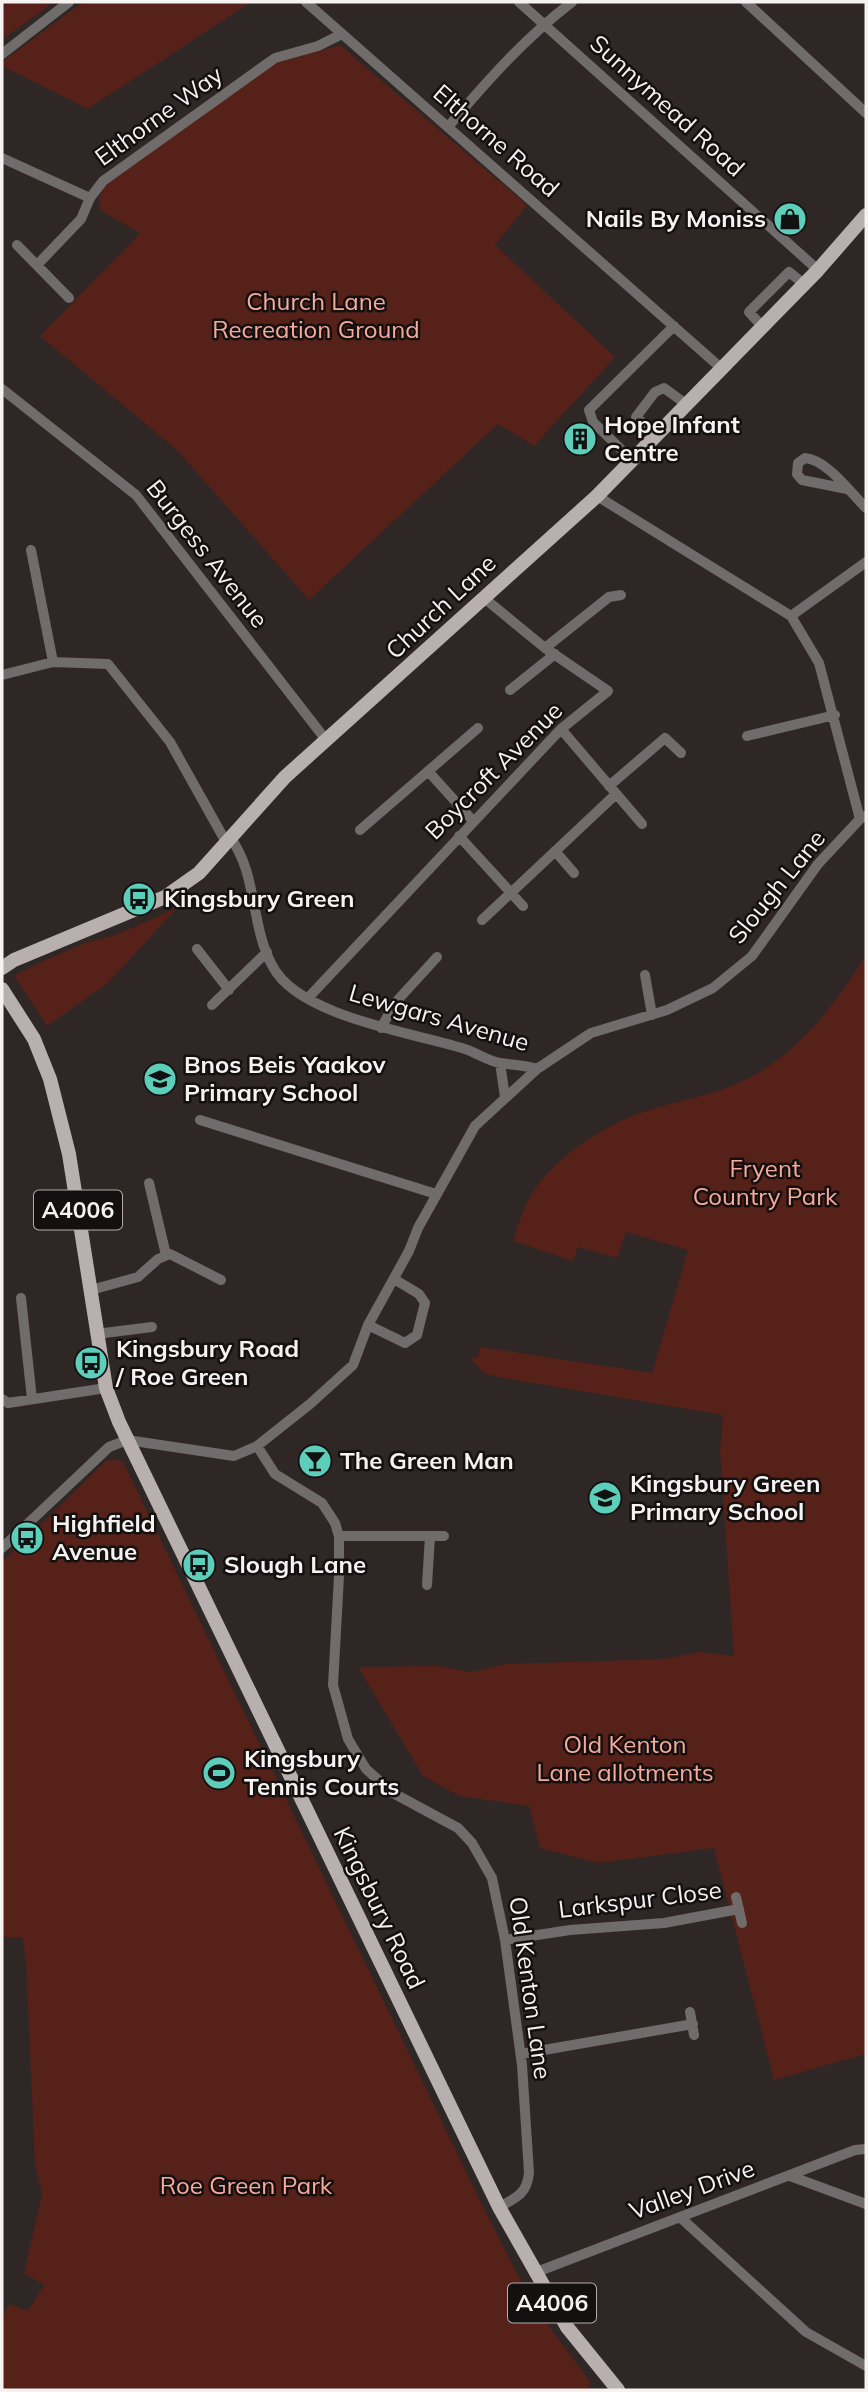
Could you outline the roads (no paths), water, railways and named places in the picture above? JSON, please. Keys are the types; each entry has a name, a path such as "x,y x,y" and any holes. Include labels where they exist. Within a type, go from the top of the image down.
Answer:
{"main road":[{"name":"Church Lane","path":"2,968 14,960 170,895 199,873 265,796 633,461 818,270 866,215"},
{"name":"Kingsbury Road","path":"2,989 34,1039 50,1079 69,1154 106,1388 127,1440 499,2207 567,2327 618,2390"}],"street":[{"path":"2,54 69,2"},
{"name":"Elthorne Road","path":"306,2 721,368"},
{"name":"Sunnymead Road","path":"519,2 818,270"},
{"path":"448,127 487,81 544,23 572,2"},
{"path":"746,2 866,113"},
{"name":"Elthorne Way","path":"2,158 90,198 103,181 275,58 318,46 342,34"},
{"path":"37,265 81,219 90,198"},
{"path":"17,246 69,298"},
{"path":"633,461 593,422 589,410 674,326"},
{"path":"658,435 636,417 656,391 664,388 687,404"},
{"name":"Burgess Avenue","path":"2,389 136,495 326,740"},
{"path":"847,489 866,508"},
{"name":"Slough Lane","path":"127,1440 234,1457 257,1446 310,1405 353,1365 368,1325 436,1194 475,1126 537,1069 591,1033 652,1015 713,988 752,956 818,864 863,818 820,663 792,616 597,496"},
{"path":"31,551 53,662"},
{"path":"792,616 866,562"},
{"path":"510,690 609,597 621,595"},
{"name":"Boycroft Avenue","path":"308,998 561,729 608,691 550,651 484,598"},
{"name":"Lewgars Avenue","path":"2,675 53,662 108,664 170,742 228,839 244,859 267,952 279,977 308,998 382,1028 465,1049 500,1063 537,1069"},
{"path":"747,736 835,715"},
{"path":"360,830 478,728"},
{"path":"561,729 642,824"},
{"path":"482,920 555,852 665,738 681,753"},
{"path":"428,771 472,821"},
{"path":"458,836 523,906"},
{"path":"555,852 574,873"},
{"path":"197,949 210,970 229,990"},
{"path":"212,1005 267,952"},
{"path":"382,1028 395,1003 437,957"},
{"path":"645,975 652,1015"},
{"path":"500,1063 505,1097"},
{"path":"201,1120 436,1194"},
{"path":"149,1183 166,1255"},
{"path":"92,1290 138,1277 170,1254 221,1280"},
{"path":"368,1325 405,1343 417,1335 425,1303 419,1294 394,1279"},
{"path":"21,1298 32,1399"},
{"path":"96,1334 152,1328"},
{"path":"2,1399 8,1403 106,1388"},
{"path":"2,1548 90,1462 109,1447 127,1440"},
{"name":"Old Kenton Lane","path":"257,1446 275,1474 323,1503 339,1536 333,1685 348,1739 366,1769 393,1793 457,1828 472,1843 492,1878 505,1940 521,2054 528,2185 522,2195 499,2207"},
{"path":"339,1536 444,1536"},
{"path":"427,1585 430,1536"},
{"name":"Larkspur Close","path":"736,1897 742,1923"},
{"name":"Larkspur Close","path":"505,1940 570,1930 664,1923 739,1909"},
{"path":"521,2054 593,2043 648,2029 694,2029 690,2012"},
{"name":"Valley Drive","path":"534,2273 612,2242 682,2219 855,2150 866,2149"},
{"path":"790,2176 866,2204"},
{"path":"682,2219 806,2332 866,2366"}],"place":[{"name":"Nails By Moniss","path":"790,219"},
{"name":"Hope Infant Centre","path":"580,439"},
{"name":"Kingsbury Green","path":"139,899"},
{"name":"Bnos Beis Yaakov Primary School","path":"160,1079"},
{"name":"Kingsbury Road / Roe Green","path":"91,1363"},
{"name":"The Green Man","path":"315,1461"},
{"name":"Kingsbury Green Primary School","path":"605,1498"},
{"name":"Highfield Avenue","path":"27,1538"},
{"name":"Slough Lane","path":"199,1565"},
{"name":"Kingsbury Tennis Courts","path":"219,1773"}],"park label":[{"name":"Church Lane Recreation Ground","path":"316,316"},
{"name":"Fryent Country Park","path":"765,1183"},
{"name":"Old Kenton Lane allotments","path":"625,1759"},
{"name":"Roe Green Park","path":"246,2186"}]}
